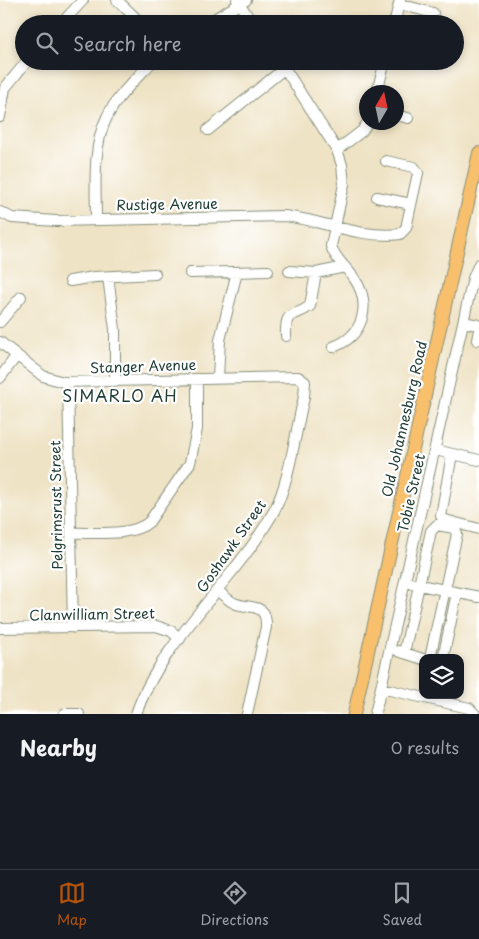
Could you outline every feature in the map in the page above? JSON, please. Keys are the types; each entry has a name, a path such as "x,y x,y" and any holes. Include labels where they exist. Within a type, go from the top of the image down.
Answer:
{"main road":[{"name":"Old Johannesburg Road","path":"354,714 479,153"},
{"name":"Old Johannesburg Road","path":"350,714 358,692"}],"street":[{"path":"69,15 83,0"},
{"path":"117,0 133,15"},
{"path":"220,15 241,1 248,15"},
{"path":"396,15 400,2 433,12"},
{"path":"0,117 5,88 20,70"},
{"path":"96,220 96,182 99,147 106,119 130,85 144,70"},
{"path":"208,130 276,70"},
{"path":"285,70 337,150 342,165 344,184 334,226 331,249 361,292 364,316 360,326 351,337 333,347"},
{"path":"379,85 383,70"},
{"path":"404,117 408,118"},
{"path":"337,150 362,130"},
{"path":"378,198 411,204 418,173 417,169 386,161"},
{"name":"Rustige Avenue","path":"0,212 12,218 35,221 284,216 334,226 357,233 400,234 406,228 411,204"},
{"name":"Tobie Street","path":"375,714 473,278 479,264"},
{"path":"289,271 316,272 345,267"},
{"path":"190,273 268,270"},
{"path":"218,378 220,340 237,272"},
{"path":"286,336 288,316 308,308 311,303 316,272"},
{"path":"70,281 87,277 155,274"},
{"path":"108,277 115,329 115,380"},
{"path":"0,322 20,297"},
{"path":"468,323 479,325"},
{"name":"Stanger Avenue","path":"0,342 43,376 68,382 300,378"},
{"path":"0,378 17,355"},
{"name":"Goshawk Street","path":"136,714 147,686 273,514 281,498 305,390 305,382 300,378"},
{"path":"70,532 127,531 140,528 149,522 190,463 197,430 197,379"},
{"name":"Pelgrimsrust Street","path":"68,382 73,628"},
{"path":"435,450 479,460"},
{"path":"452,454 440,516 444,520 479,529"},
{"path":"404,653 431,531 436,525 454,528 457,532 431,654"},
{"path":"417,528 431,531"},
{"path":"405,582 479,597"},
{"path":"218,591 232,602 256,607 265,617 266,628 247,714"},
{"path":"443,654 457,593"},
{"name":"Clanwilliam Street","path":"0,628 156,626 171,631 180,639"},
{"path":"390,648 419,658"},
{"path":"381,688 465,707 475,714"},
{"path":"64,714 79,714"}],"district":[{"name":"SIMARLO AH","path":"120,395"}]}
